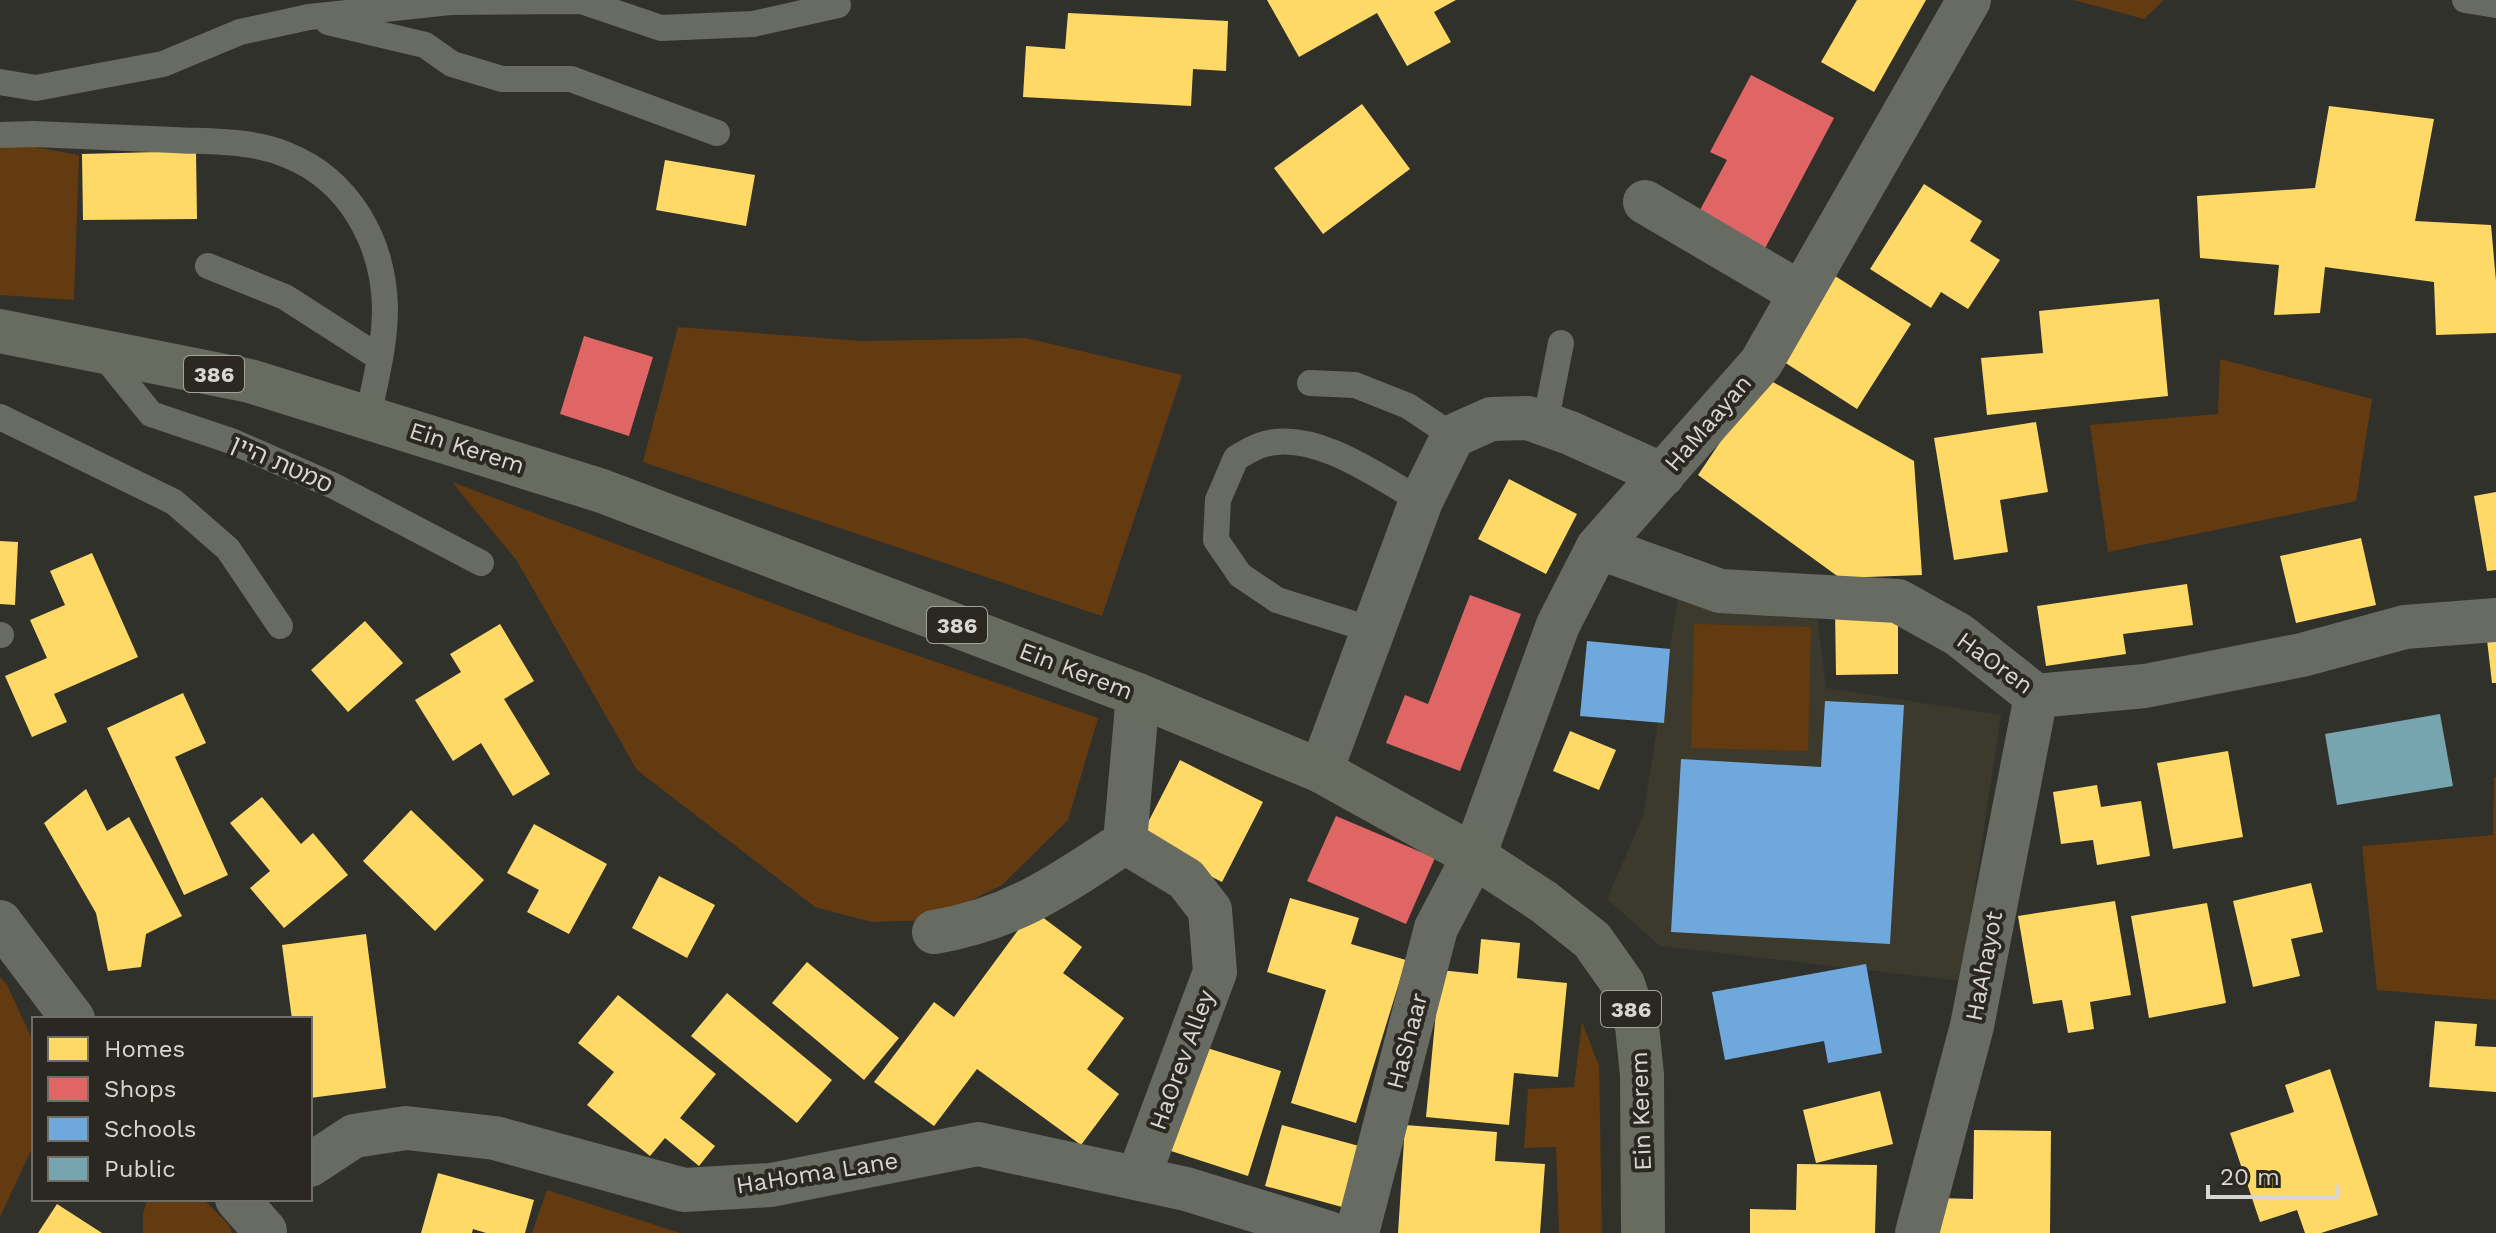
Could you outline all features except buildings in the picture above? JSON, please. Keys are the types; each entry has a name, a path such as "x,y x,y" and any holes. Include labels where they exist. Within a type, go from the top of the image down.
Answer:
{"main road":[{"name":"Ein Kerem","path":"0,331 250,381 602,491 1138,695 1321,771 1474,856 1544,902 1592,940 1623,984 1637,1026 1642,1075 1643,1233"}],"street":[{"name":"HaMaayan","path":"1474,856 1558,625 1598,547 1761,363 1969,0"},
{"path":"1645,202 1800,293"},
{"path":"1321,771 1421,501 1453,436 1491,419 1528,418 1663,475"},
{"name":"HaOren","path":"1598,547 1720,591 1898,601 1959,635 2036,696 2145,686 2302,655 2405,627 2496,620"},
{"path":"934,932 966,927 1006,914 1054,890 1125,842 1138,695"},
{"name":"HaAhayot","path":"1917,1233 1972,1026 2036,696"},
{"name":"HaOrev Alley","path":"1125,842 1186,879 1210,910 1215,972 1138,1178"},
{"name":"HaShaar","path":"1357,1233 1436,928 1474,856"},
{"path":"0,922 71,1017"},
{"name":"HaHoma Lane","path":"312,1164 354,1136 406,1128 495,1138 684,1190 771,1185 978,1144 1186,1189 1329,1233"}],"lane":[{"path":"2465,0 2496,5"},
{"path":"0,82 36,88 163,64 240,32 309,17 450,2 581,1 661,28 753,24 838,5"},
{"path":"309,17 425,45 452,64 502,79 571,79 717,133"},
{"path":"0,135 241,143 288,155 335,182 366,224 377,260 385,308 380,358 368,417"},
{"path":"208,266 285,297 380,358"},
{"path":"1545,424 1561,343"},
{"name":"סמטת היין","path":"100,351 151,414 231,441 334,486 481,563"},
{"path":"1310,383 1355,385 1408,406 1453,436"},
{"path":"0,417 174,502 228,549 280,626"},
{"path":"1372,630 1277,600 1240,575 1216,540 1218,500 1236,458 1265,444 1295,443 1338,454 1421,501"}],"shaded area":[{"path":"2074,0 2164,0 2144,19"},
{"path":"0,141 79,155 74,300 0,295"},
{"path":"678,327 862,341 1026,338 1182,375 1102,616 643,462"},
{"path":"2220,359 2372,399 2356,501 2108,552 2090,425 2218,414"},
{"path":"452,482 849,632 1098,718 1068,820 1002,885 931,920 872,922 815,907 637,770 517,561"},
{"path":"1678,599 1816,607 1826,688 2001,715 1961,981 1660,946 1607,899 1643,816"},
{"path":"1694,624 1811,627 1808,751 1691,748"},
{"path":"2494,777 2496,1000 2377,990 2362,846 2493,835"},
{"path":"0,977 7,985 32,1039 32,1148 0,1217"},
{"path":"1582,1022 1599,1066 1602,1233 1559,1233 1556,1147 1524,1148 1528,1089 1574,1087"},
{"path":"547,1190 680,1233 532,1233"},
{"path":"146,1201 205,1201 229,1225 232,1233 143,1233"}]}
